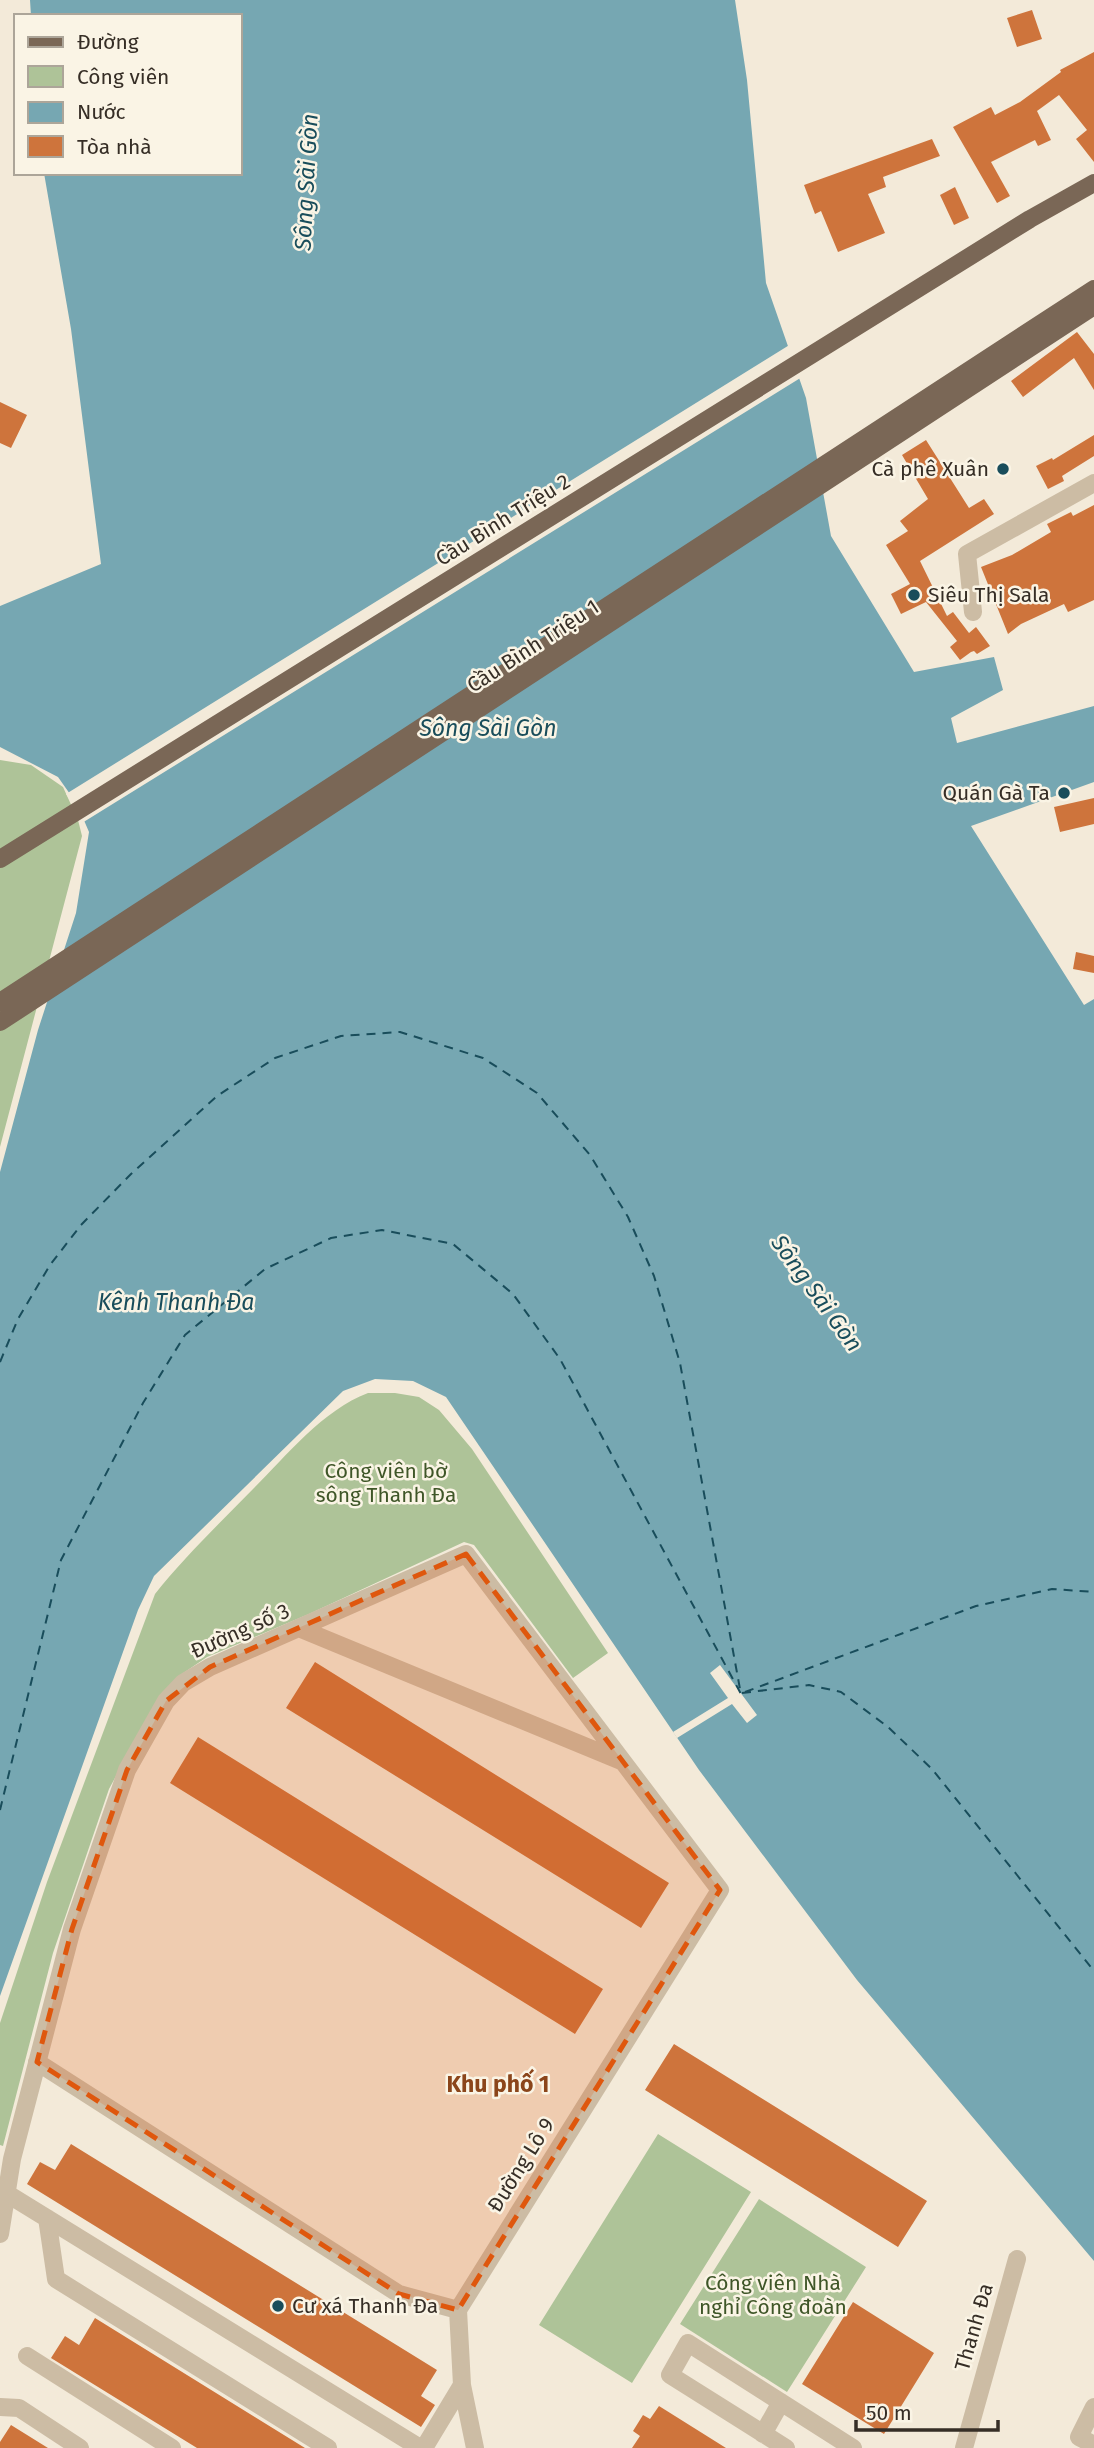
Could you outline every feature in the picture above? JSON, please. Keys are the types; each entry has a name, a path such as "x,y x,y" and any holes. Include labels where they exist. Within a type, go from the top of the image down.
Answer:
{"main road":[{"name":"Cầu Bình Triệu 2","path":"0,859 1030,219 1094,183"},
{"name":"Cầu Bình Triệu 1","path":"0,1002 1090,300"},
{"name":"Cầu Bình Triệu 1","path":"0,1021 1090,300"}],"street":[{"path":"973,612 968,554 1094,483"},
{"name":"Đường số 3","path":"0,2234 12,2159 72,1929 127,1770 166,1701 183,1683 211,1667 467,1554 720,1890"},
{"path":"301,1629 621,1761"},
{"name":"Đường Lô 9","path":"458,2310 720,1890"},
{"path":"37,2062 398,2294 458,2310 462,2385 475,2448"},
{"path":"6,2193 422,2448 462,2385"},
{"path":"47,2218 56,2279 328,2448"},
{"name":"Thanh Đa","path":"964,2448 1017,2259"},
{"path":"786,2448 670,2375 688,2343 853,2448"},
{"path":"27,2357 172,2448"},
{"path":"764,2434 780,2402"},
{"path":"0,2407 19,2408 80,2448"},
{"path":"1094,2407 1079,2437 1094,2445"}],"highlighted area":[{"path":"466,1554 720,1890 458,2310 399,2294 37,2062 72,1929 127,1770 166,1701 210,1667"}],"green space":[{"path":"0,760 31,765 63,787 82,836 0,1147"},
{"name":"Công viên bờ sông Thanh Đa","path":"368,1393 395,1393 419,1397 439,1410 472,1449 608,1653 573,1678 474,1545 464,1542 309,1614 207,1657 179,1676 160,1695 109,1789 53,1953 3,2146 0,2145 0,2023 47,1882 155,1594 178,1566 306,1434 336,1410"},
{"path":"658,2134 751,2192 632,2383 539,2325"},
{"name":"Công viên Nhà nghỉ Công đoàn","path":"759,2199 866,2267 787,2392 680,2324"}],"water":[{"name":"Sông Sài Gòn","path":"30,0 735,0 747,80 766,283 806,398 831,536 914,672 994,657 1003,690 951,718 957,743 1094,706 1094,782 971,826 1084,1005 1094,999 1094,2261 857,1980 699,1770 446,1397 413,1381 375,1379 343,1391 154,1576 138,1610 0,1996 0,1172 38,1030 76,913 89,832 77,804 58,777 0,747 0,606 101,564 71,329 44,175 242,175 242,14 31,14"}],"pier":[{"path":"791,344 802,377 82,823 66,794"},
{"path":"720,1665 757,1715 747,1723 732,1704 677,1738 673,1732 728,1698 710,1673"}],"building":[{"path":"1032,10 1042,39 1017,47 1007,18"},
{"path":"1094,52 1094,162 1076,139 1087,130 1059,95 1037,111 1051,140 1038,146 1035,140 991,162 1010,196 997,203 953,127 991,107 995,115 1020,102 1061,72 1060,70"},
{"path":"932,139 940,156 883,177 886,187 868,194 885,233 838,252 821,211 815,214 804,185"},
{"path":"955,187 969,218 954,225 940,195"},
{"path":"1077,332 1094,354 1094,390 1074,358 1023,397 1011,381"},
{"path":"0,402 27,415 11,448 0,443"},
{"path":"1094,435 1094,456 1062,476 1064,481 1048,489 1036,466 1052,458 1053,460"},
{"path":"926,440 969,508 984,499 994,514 920,561 947,616 953,612 969,633 976,627 990,646 977,654 971,652 960,660 950,647 957,641 926,602 901,614 891,594 910,584 886,545 908,531 900,521 928,499 902,455"},
{"path":"1094,505 1094,600 1068,612 1064,604 1021,624 1008,634 981,567 1012,555 1051,532 1047,524 1071,512 1073,516"},
{"path":"1094,798 1094,824 1060,832 1054,807"},
{"path":"1076,952 1094,956 1094,973 1073,969"},
{"path":"315,1662 669,1883 641,1928 286,1708"},
{"path":"198,1737 603,1989 575,2034 170,1783"},
{"path":"674,2044 927,2201 898,2247 645,2090"},
{"name":"Cư xá Thanh Đa","path":"71,2144 437,2370 421,2396 435,2405 421,2427 27,2184 40,2162 55,2170"},
{"path":"853,2302 934,2353 884,2434 802,2384"},
{"path":"95,2318 305,2448 197,2448 51,2358 65,2336 79,2345"},
{"path":"659,2406 726,2448 632,2448 640,2436 633,2431 643,2415 650,2419"},
{"path":"11,2425 48,2448 0,2448 0,2442"}],"ferry route":[{"path":"0,1362 18,1319 50,1265 81,1225 131,1174 217,1096 275,1058 341,1036 400,1032 483,1058 537,1093 590,1155 628,1217 654,1276 680,1363 740,1689"},
{"path":"0,1810 61,1560 143,1403 185,1335 265,1269 331,1238 382,1230 453,1244 513,1294 560,1359 741,1694"},
{"path":"745,1692 976,1606 1052,1589 1094,1592"},
{"path":"742,1693 809,1685 841,1692 888,1727 932,1769 1094,1971"}],"place":[{"name":"Cà phê Xuân","path":"1003,469"},
{"name":"Siêu Thị Sala","path":"914,595"},
{"name":"Quán Gà Ta","path":"1064,793"},
{"name":"Cư xá Thanh Đa","path":"278,2306"}],"district":[{"name":"Khu phố 1","path":"498,2084"}],"water label":[{"name":"Kênh Thanh Đa","path":"176,1302"}]}
